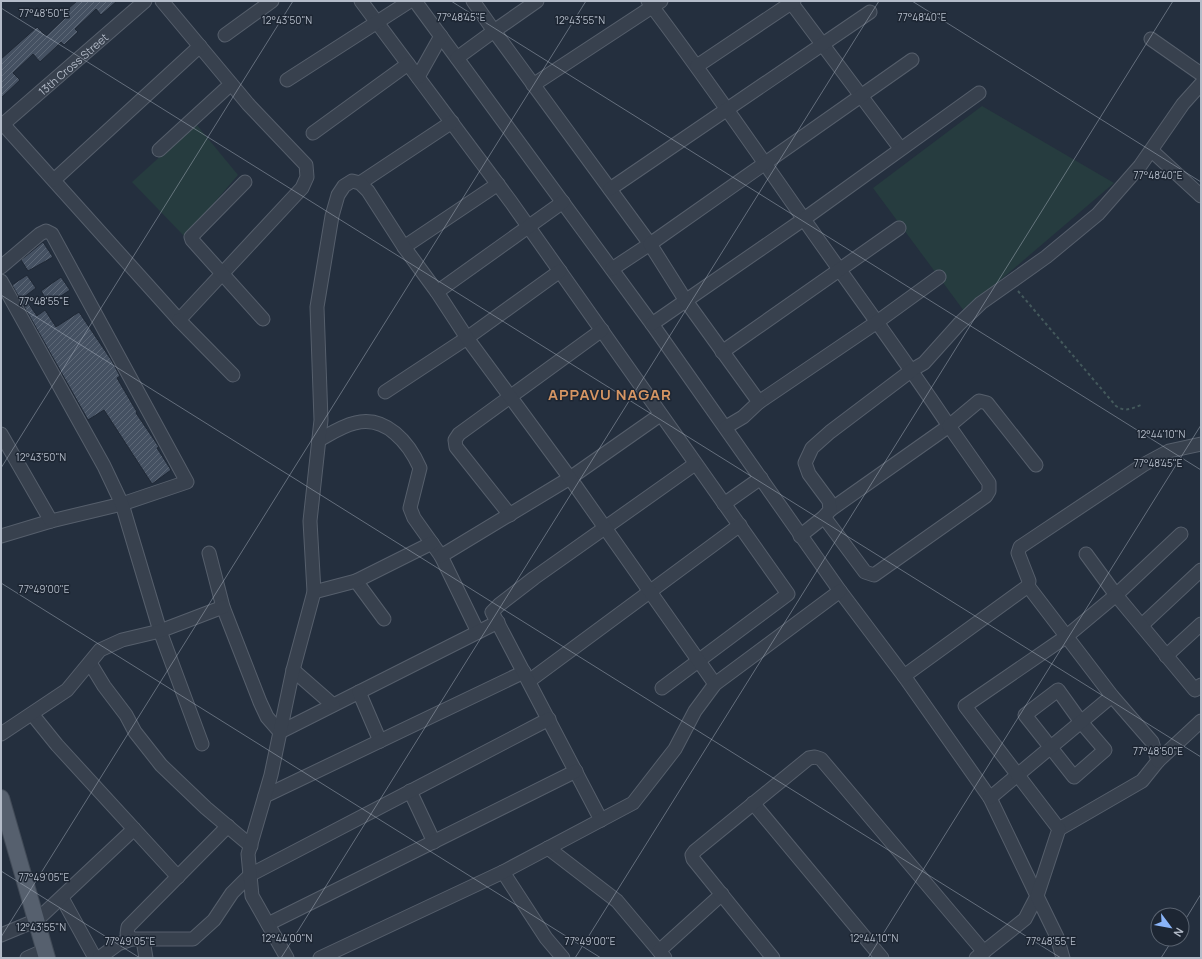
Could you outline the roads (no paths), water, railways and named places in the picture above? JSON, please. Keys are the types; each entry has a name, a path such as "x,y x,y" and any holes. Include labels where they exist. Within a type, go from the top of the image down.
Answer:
{"main road":[{"path":"1,798 46,954"}],"street":[{"name":"13th Cross Street","path":"2,125 144,1"},
{"path":"162,1 231,84 306,166 307,177 302,188 179,320"},
{"path":"225,35 272,1"},
{"path":"361,1 529,227 788,594 662,688"},
{"path":"287,80 410,1"},
{"path":"415,1 652,324 726,427 800,536 904,676 990,798 1057,937 1063,958"},
{"path":"473,1 533,86 650,244 686,301 758,402"},
{"path":"456,58 537,1"},
{"path":"697,66 792,2 822,45 900,148"},
{"path":"533,86 654,3 804,219 912,370 989,483 989,491 986,496 874,575 865,572 827,514 829,501 809,474 805,463 812,448 830,432 912,370 924,363 959,324 981,303 1011,282 1098,214 1152,151 1183,104 1201,84"},
{"path":"610,189 729,110 870,12"},
{"path":"418,77 441,36"},
{"path":"1151,39 1201,74"},
{"path":"54,180 200,46"},
{"path":"612,269 650,244 912,60"},
{"path":"314,133 408,64"},
{"path":"159,150 231,84"},
{"path":"652,324 804,219 900,148 980,93"},
{"path":"360,183 452,122"},
{"path":"2,125 54,180 179,320 233,375"},
{"path":"1152,151 1199,191"},
{"path":"287,958 252,896 248,854 265,796 293,670 314,592 310,520 321,420 318,299 332,216 338,195 344,186 352,181 360,183 368,191 404,247 437,292 467,338 570,478 715,684"},
{"path":"245,182 191,237 192,240 224,273 264,319"},
{"path":"404,247 498,184"},
{"path":"437,292 563,202"},
{"path":"722,352 899,228"},
{"path":"1,267 40,234 46,231 52,234 187,482 122,504 51,521 1,536"},
{"path":"385,392 467,338 560,271"},
{"path":"726,427 743,417 758,402 877,322 939,277"},
{"path":"1,281 104,466 122,504 160,631 202,744"},
{"path":"510,515 456,447 455,440 459,434 602,330"},
{"path":"800,536 827,514 949,426 979,401 984,401 987,403 1036,464"},
{"path":"441,556 570,478 660,414"},
{"path":"319,440 356,422 375,421 392,431 406,442 420,468 410,508 414,518 441,556 478,632"},
{"path":"1,434 51,521"},
{"path":"1158,761 1152,742 1112,696 1028,586 1029,581 1018,553 1020,548 1143,465 1169,451 1201,444"},
{"path":"601,820 492,612 499,604 695,464"},
{"path":"724,504 761,478"},
{"path":"265,796 380,741 527,677 650,592 740,525"},
{"path":"1059,829 965,706 1067,636 1116,595 1181,534"},
{"path":"314,592 356,581 432,543"},
{"path":"209,553 223,607 266,717 280,732"},
{"path":"1086,554 1116,595 1166,656 1199,691"},
{"path":"1142,625 1201,570"},
{"path":"356,581 384,619"},
{"path":"904,676 1028,586"},
{"path":"320,958 503,872 633,803 675,749 695,712 715,684 840,591"},
{"path":"1,734 67,690 100,650 160,631 223,607"},
{"path":"280,732 498,622"},
{"path":"1166,656 1201,624"},
{"path":"90,663 104,686 126,715 135,732 161,765 251,846"},
{"path":"293,670 333,705"},
{"path":"1058,690 1081,722 1105,750 1074,777 1050,748 1025,715 1058,690"},
{"path":"359,692 380,741"},
{"path":"990,798 1112,696"},
{"path":"32,714 57,745 178,877"},
{"path":"99,958 118,944 137,940 193,939 214,920 232,893 250,875 549,720"},
{"path":"773,958 693,859 692,855 752,803 808,758 815,757 820,759 980,955 1025,919 1037,896 1059,829 1142,781 1158,761 1201,721"},
{"path":"268,924 576,772"},
{"path":"410,791 434,842"},
{"path":"752,803 882,958"},
{"path":"146,958 137,940 127,934 128,927 228,826"},
{"path":"1,936 37,920 134,829"},
{"path":"548,848 618,901 662,954 722,894"},
{"path":"503,872 559,956"},
{"path":"62,898 95,958"},
{"path":"26,958 46,954"}],"district":[{"name":"APPAVU NAGAR","path":"610,394"}]}
